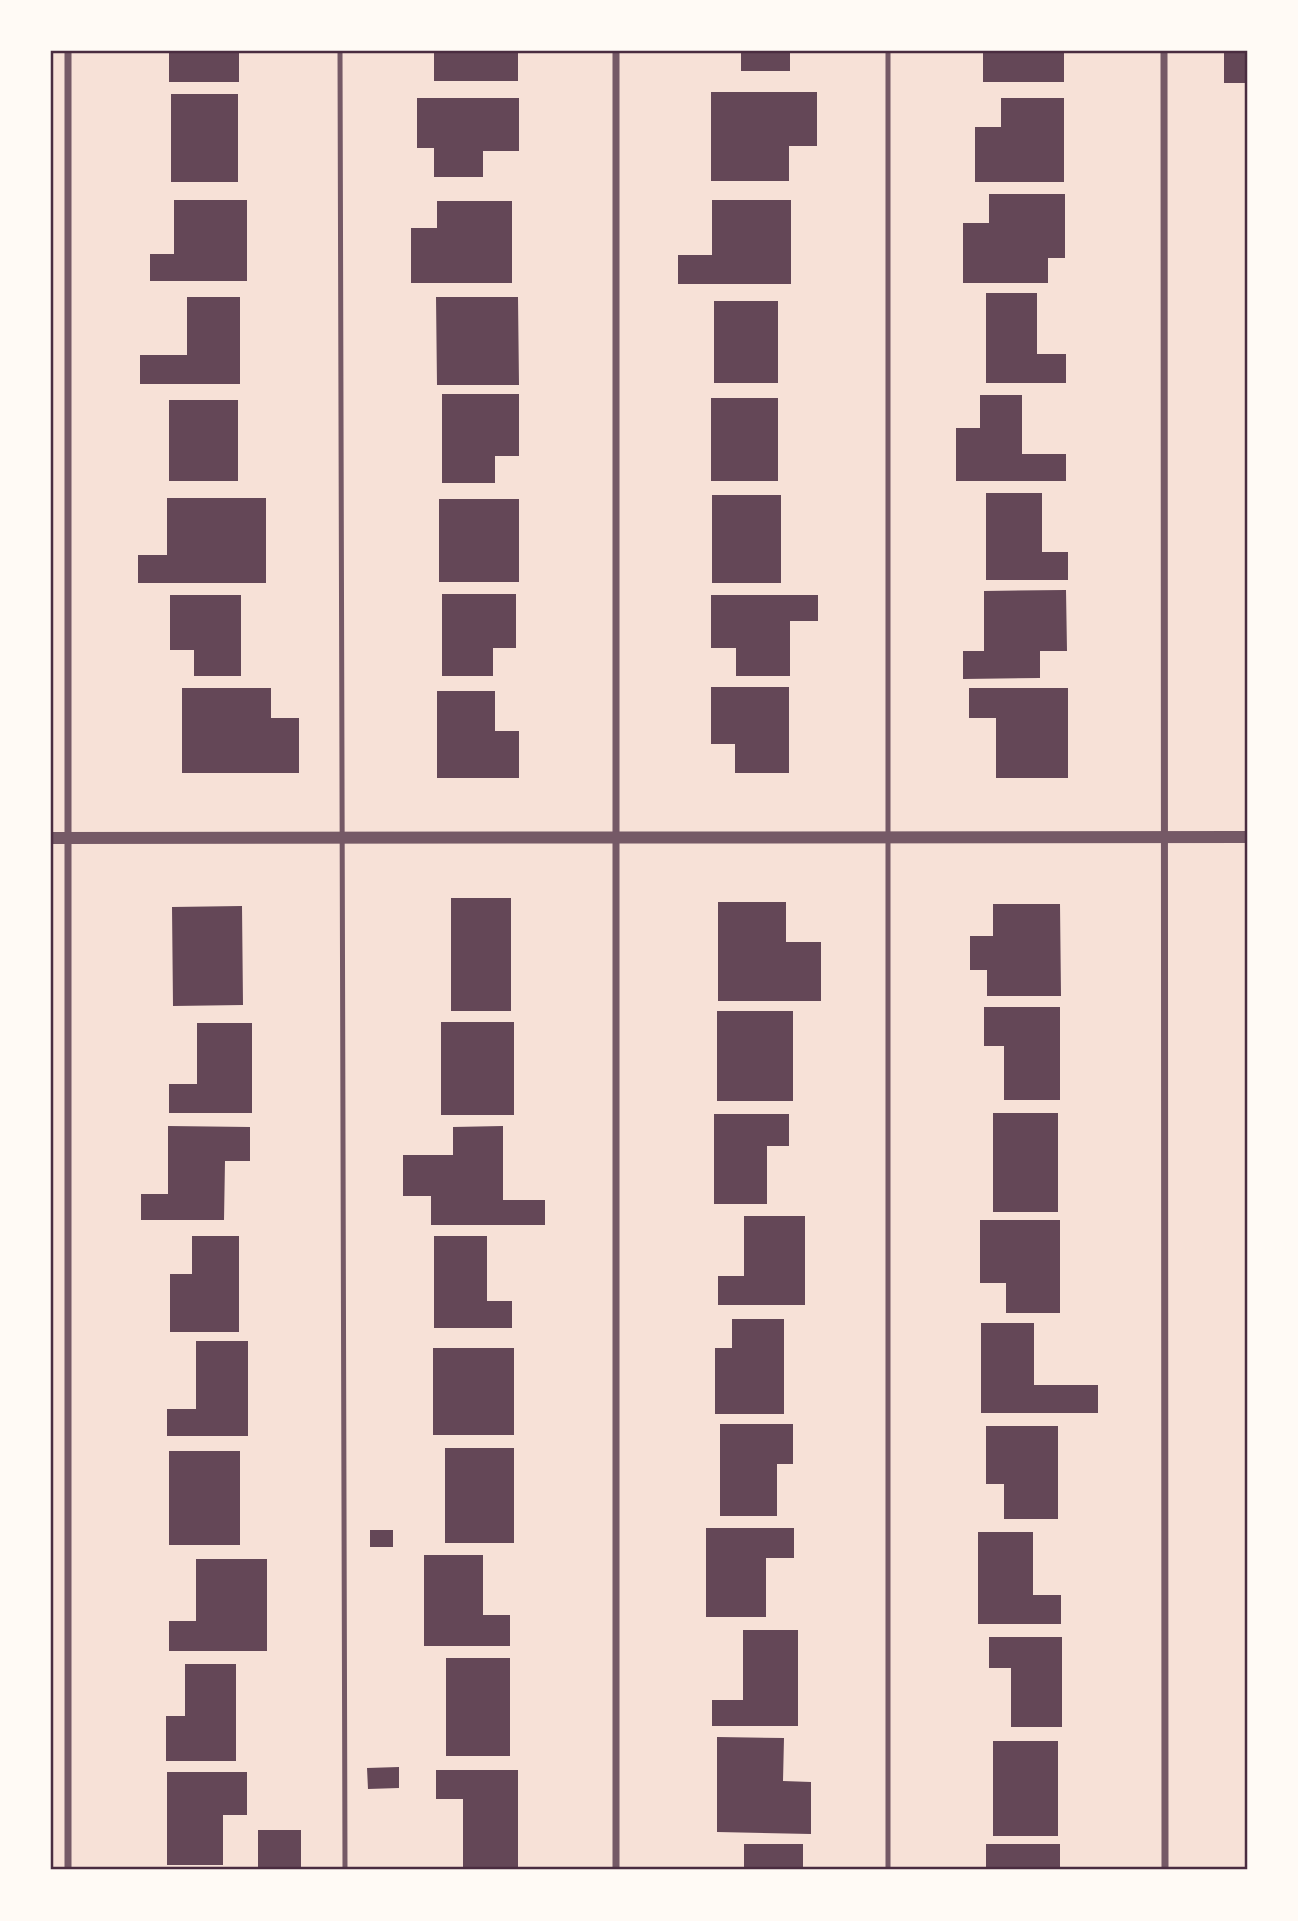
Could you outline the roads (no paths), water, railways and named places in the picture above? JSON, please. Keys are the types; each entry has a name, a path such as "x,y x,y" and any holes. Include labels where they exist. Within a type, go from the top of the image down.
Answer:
{"street":[{"path":"68,51 68,1870"},
{"path":"616,51 616,1870"},
{"path":"1164,51 1165,1870"},
{"path":"51,838 1247,837"}],"lane":[{"path":"340,51 345,1870"},
{"path":"888,51 888,1870"}]}
